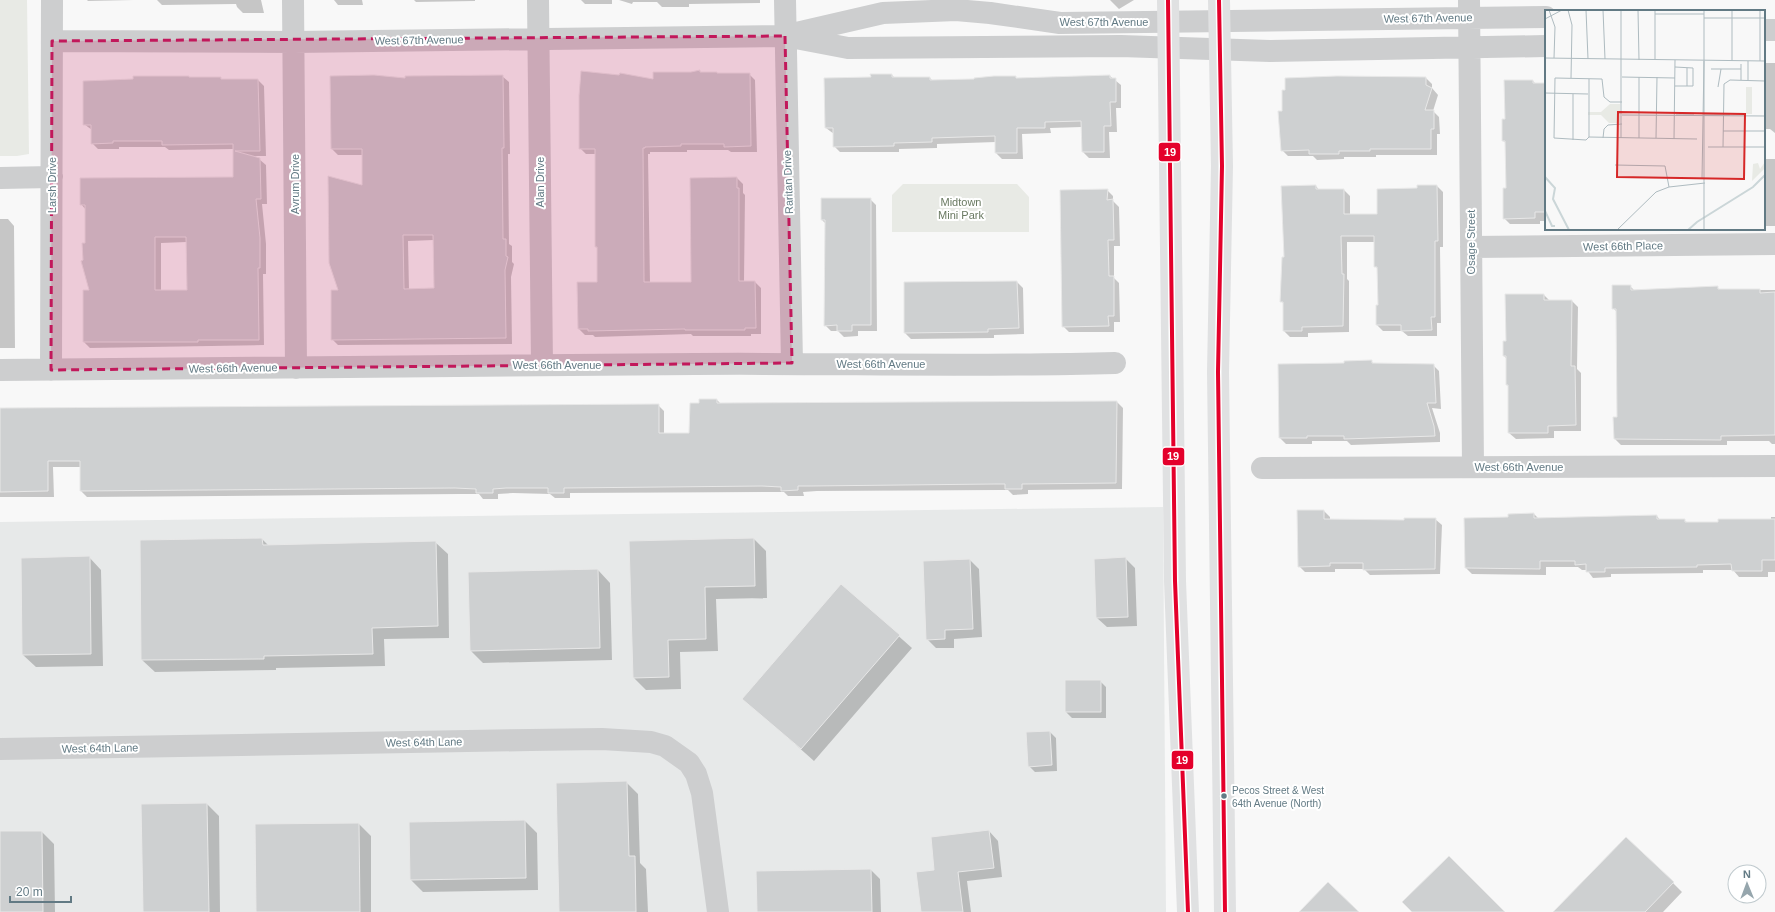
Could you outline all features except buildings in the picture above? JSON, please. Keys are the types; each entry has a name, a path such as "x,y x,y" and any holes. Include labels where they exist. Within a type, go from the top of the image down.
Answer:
{"main road":[{"path":"1168,0 1175,581 1188,912"},
{"path":"1219,10 1222,166 1218,380 1225,912"}],"street":[{"name":"Larsh Drive","path":"51,370 52,0"},
{"name":"Avrum Drive","path":"293,0 296,368"},
{"name":"Alan Drive","path":"538,0 542,365"},
{"name":"Raritan Drive","path":"785,0 792,363"},
{"name":"West 67th Avenue","path":"785,36 883,13 956,10 990,13 1060,23 1168,22 1219,10 1469,9 1545,17"},
{"name":"Osage Street","path":"1469,9 1473,467"},
{"name":"West 67th Avenue","path":"52,41 294,42 785,36 848,48 1121,46 1270,51 1545,46"},
{"path":"0,178 52,177"},
{"name":"West 66th Place","path":"1471,248 1775,244"},
{"name":"West 66th Avenue","path":"0,370 792,363 1045,365 1115,363"},
{"name":"West 66th Avenue","path":"1262,468 1775,466"},
{"name":"West 64th Lane","path":"0,749 602,739 651,742 665,746 679,755 689,763 696,774 702,793 718,912"}],"highlighted area":[{"path":"785,36 792,363 51,370 52,41"}],"shaded area":[{"path":"1163,507 1166,912 0,912 0,522"}],"green space":[{"path":"0,0 27,0 29,154 17,156 0,156"},
{"name":"Midtown Mini Park","path":"903,184 1017,184 1029,197 1029,232 892,232 892,195"}],"transit line":[{"name":"19","path":"1168,0 1175,581 1188,912"},
{"name":"19","path":"1219,0 1222,166 1218,372 1225,912"}],"place":[{"name":"Pecos Street & West 64th Avenue (North)","path":"1224,796"}]}
